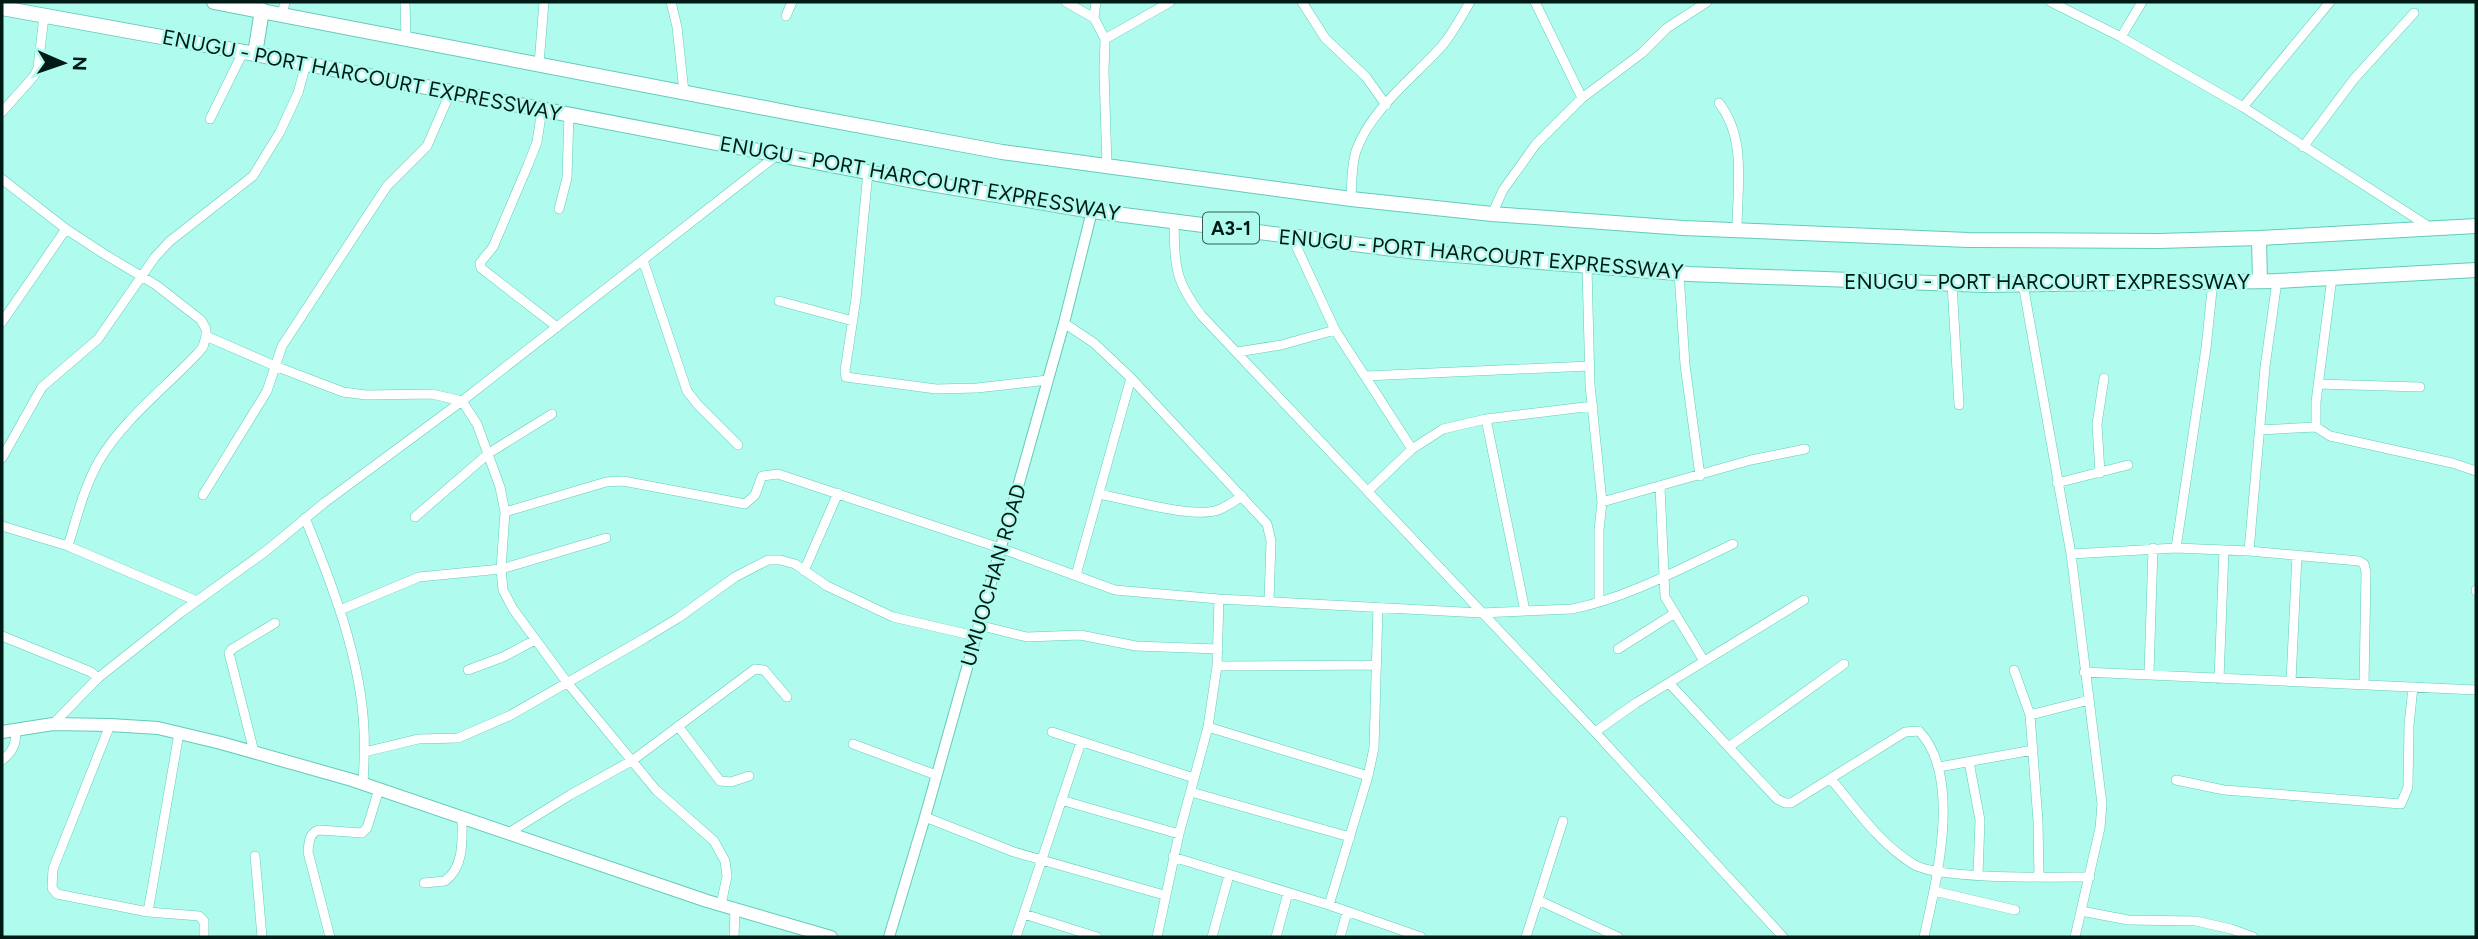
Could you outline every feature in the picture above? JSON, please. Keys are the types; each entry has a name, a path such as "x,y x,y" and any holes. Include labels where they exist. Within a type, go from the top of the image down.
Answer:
{"highway":[{"name":"ENUGU - PORT HARCOURT EXPRESSWAY","path":"222,3 262,10 283,8 406,38 1002,152 1351,199 1492,214 1737,230 1968,240 2160,241 2476,226"},
{"name":"ENUGU - PORT HARCOURT EXPRESSWAY","path":"2,9 542,108 867,172 1092,211 1417,253 1679,273 1952,284 2277,281 2476,270"},
{"path":"249,53 262,10"},
{"path":"2259,238 2260,281"}],"main road":[{"path":"2,732 53,724 158,727 363,783 721,905 831,937"}],"street":[{"path":"405,2 406,38"},
{"path":"539,64 544,2"},
{"path":"671,2 677,27 684,92"},
{"path":"786,16 792,2"},
{"path":"1066,2 1094,18 1105,39 1107,166"},
{"path":"1094,18 1096,2"},
{"path":"1105,39 1170,2"},
{"path":"1302,2 1325,38 1366,77 1386,104"},
{"path":"1351,199 1352,169 1357,150 1386,104 1442,46 1470,2"},
{"path":"1535,2 1582,98"},
{"path":"1492,214 1503,190 1536,144 1582,98 1642,52 1667,28 1707,2"},
{"path":"2121,37 2142,2"},
{"path":"2244,107 2330,2"},
{"path":"2055,3 2244,107 2432,229"},
{"path":"2303,147 2354,79 2414,13"},
{"path":"2,112 38,68 44,16"},
{"path":"210,119 249,53"},
{"path":"2,458 42,387 64,366 92,346 170,241 253,176 280,132 298,93 306,64"},
{"path":"203,495 262,400 273,379 282,346 387,186 427,146 451,91"},
{"path":"1719,103 1729,116 1737,145 1737,230"},
{"path":"542,108 537,142 528,165 493,247 480,264 481,268 557,327"},
{"path":"559,209 566,178 569,114"},
{"path":"53,724 99,678 266,551 305,518 462,401 778,154"},
{"path":"867,172 846,377 936,389 977,388 1048,380"},
{"path":"2,179 66,229 156,285 201,320 206,336 197,354 125,428 100,459 86,490 68,546"},
{"name":"UMUOCHAN ROAD","path":"889,937 1064,323 1092,211"},
{"path":"1174,221 1175,267 1182,288 1202,316 1595,732 1783,937"},
{"path":"2,322 66,229"},
{"path":"1292,237 1335,330 1412,449"},
{"path":"643,260 687,390 698,405 738,445"},
{"path":"1587,267 1589,366 1602,502 1599,530 1599,602"},
{"path":"1679,273 1685,365 1700,476"},
{"path":"2316,427 2318,384 2332,277"},
{"path":"2176,548 2206,348 2213,281"},
{"path":"2249,551 2264,368 2277,281"},
{"path":"1952,284 1959,405"},
{"path":"2023,284 2071,554 2102,804 2100,828 2075,937"},
{"path":"779,300 853,321"},
{"path":"1064,323 1094,343 1131,378 1267,524 1270,531 1269,601"},
{"path":"1237,352 1281,345 1335,330"},
{"path":"206,336 275,366 355,394 432,394 462,401 477,424 500,487 505,512 501,569 503,590 513,609 566,681 656,790 708,835 720,851 727,876 721,905"},
{"path":"1365,376 1589,366"},
{"path":"1076,575 1131,378"},
{"path":"2100,473 2096,424 2104,378"},
{"path":"2318,384 2420,387"},
{"path":"1368,491 1412,449 1443,429 1486,419 1593,406"},
{"path":"415,517 489,453 552,414"},
{"path":"1486,419 1525,611"},
{"path":"2259,430 2316,427 2330,436 2452,463 2476,471"},
{"path":"1602,502 1751,460 1805,449"},
{"path":"2057,483 2128,466"},
{"path":"505,512 606,482 623,481 739,504 750,501 762,476 778,474 1000,548 1115,590 1219,599 1481,613 1572,609 1599,602 1733,544"},
{"path":"1660,487 1665,597 1704,661"},
{"path":"804,571 838,494"},
{"path":"1098,494 1202,512 1217,511 1242,496"},
{"path":"305,518 340,610 359,684 365,731 363,783"},
{"path":"2,526 68,546 197,601"},
{"path":"340,610 419,577 501,569 606,538"},
{"path":"2150,673 2153,548"},
{"path":"2071,554 2176,548 2249,551 2359,561 2364,564 2366,594 2364,685"},
{"path":"2218,679 2224,550"},
{"path":"2291,681 2297,555"},
{"path":"364,752 418,739 462,737 509,716 645,638 735,577 768,560 795,564 827,586 893,617 1027,637 1080,635 1136,646 1218,649"},
{"path":"1157,937 1173,857 1208,727 1217,666 1219,599"},
{"path":"1595,732 1804,600"},
{"path":"1329,905 1368,776 1376,725 1378,607"},
{"path":"1618,649 1675,613"},
{"path":"254,752 229,653 275,623"},
{"path":"2,636 91,672 99,678"},
{"path":"468,670 503,657 536,640"},
{"path":"1730,746 1843,664"},
{"path":"1217,666 1377,665"},
{"path":"510,832 633,760 755,669 764,670 786,697"},
{"path":"2014,670 2030,715 2039,877"},
{"path":"2084,672 2476,690"},
{"path":"1669,683 1777,799 1785,803 1791,803 1905,732 1919,731 1925,737 1939,767 1944,816 1938,871 1924,937"},
{"path":"2176,779 2224,790 2402,804 2408,787 2413,687"},
{"path":"2030,715 2089,700"},
{"path":"110,725 53,869 52,888 57,894 148,912 199,916 204,921 204,937"},
{"path":"678,726 720,781 731,782 749,776"},
{"path":"1208,727 1368,776"},
{"path":"2,760 10,754 14,746 16,730"},
{"path":"1052,732 1194,778"},
{"path":"148,912 179,733"},
{"path":"1016,937 1081,742"},
{"path":"853,744 936,775"},
{"path":"1939,767 2033,750"},
{"path":"1969,762 1980,820 1978,875"},
{"path":"1831,779 1883,841 1914,865 1924,869 1978,875 2090,877"},
{"path":"330,937 308,852 309,840 313,832 319,830 362,833 367,828 379,789"},
{"path":"1191,792 1350,837"},
{"path":"1060,800 1179,834"},
{"path":"424,883 445,881 450,877 461,853 462,816"},
{"path":"925,817 993,845 1164,895"},
{"path":"1526,937 1563,821"},
{"path":"255,856 262,937"},
{"path":"1173,857 1329,905 1421,937"},
{"path":"1212,937 1229,875"},
{"path":"1934,891 2015,910"},
{"path":"1276,937 1288,893"},
{"path":"1538,900 1618,937"},
{"path":"734,937 735,909"},
{"path":"2081,911 2128,920 2196,921 2253,937"},
{"path":"1340,937 1347,912"},
{"path":"1024,914 1097,937"}]}
